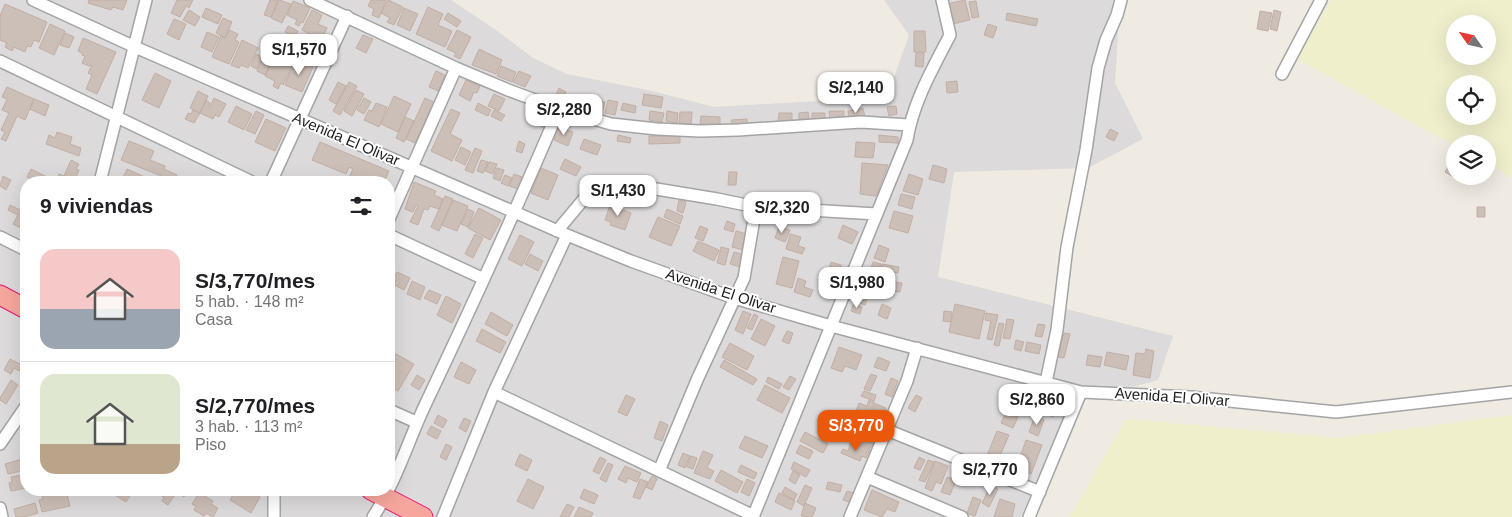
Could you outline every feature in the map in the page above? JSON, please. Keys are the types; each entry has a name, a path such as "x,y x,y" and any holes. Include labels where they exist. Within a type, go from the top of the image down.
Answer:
{"highway":[{"path":"0,295 20,306"},
{"path":"382,496 412,515"}],"street":[{"name":"Avenida El Olivar","path":"33,0 412,168 631,261 734,298 1081,392 1191,397 1336,412 1512,392"},
{"path":"102,176 136,47 146,0"},
{"path":"310,0 456,68 559,109 611,124 657,129 738,130 861,122 909,125"},
{"path":"494,392 753,516 908,140 909,125 925,84 950,35 942,0"},
{"path":"1046,382 1057,330 1067,247 1086,150 1098,68 1121,0"},
{"path":"1282,74 1321,0"},
{"path":"275,176 347,16"},
{"path":"0,61 239,176"},
{"path":"395,206 456,68"},
{"path":"395,463 484,279 559,109"},
{"path":"444,517 494,392 562,233 583,200 644,187 717,198 756,208 877,214"},
{"path":"659,471 697,380 744,278 756,208"},
{"path":"0,237 20,247"},
{"path":"395,238 484,279"},
{"path":"850,517 907,381 917,348"},
{"path":"1029,517 1081,392"},
{"path":"395,413 416,422"},
{"path":"2,438 20,414"},
{"path":"887,430 1040,492"},
{"path":"867,477 962,517"},
{"path":"274,496 274,517"},
{"path":"373,517 378,496"},
{"path":"0,510 2,517"}],"shaded area":[{"path":"0,0 451,0 533,58 567,74 652,91 714,107 887,97 909,35 884,0 1120,0 1115,83 1143,139 1088,168 954,172 938,277 1173,336 1158,380 1069,404 1021,517 0,517"}],"green space":[{"path":"1331,0 1512,0 1512,178 1496,169 1496,135 1446,135 1446,141 1297,59"},
{"path":"1512,415 1512,517 1070,517 1126,419 1339,438"}],"building":[{"path":"89,0 127,0 123,10 113,7 111,10 88,3"},
{"path":"177,0 193,0 189,8 186,6 180,17 171,13"},
{"path":"270,0 278,0 271,17 264,15"},
{"path":"279,0 291,4 282,23 271,18"},
{"path":"371,0 386,0 379,18 372,15 374,9 368,6"},
{"path":"388,0 403,7 394,25 387,22 390,18 381,13"},
{"path":"965,0 970,20 952,24 947,4"},
{"path":"293,1 310,8 303,23 301,22 299,26 295,24 297,20 287,15"},
{"path":"976,1 979,17 972,18 969,2"},
{"path":"5,4 47,22 39,42 34,40 31,47 27,46 25,52 14,47 12,51 5,47 7,43 0,40 0,16"},
{"path":"428,7 443,14 438,25 452,31 445,47 416,34"},
{"path":"206,8 222,15 218,24 202,17"},
{"path":"404,8 418,14 410,31 397,25"},
{"path":"189,10 200,17 195,26 183,20"},
{"path":"312,10 322,15 318,24 327,28 321,40 302,30"},
{"path":"1274,10 1281,12 1277,31 1270,29"},
{"path":"1260,11 1272,13 1268,31 1257,29"},
{"path":"448,13 461,21 457,27 444,19"},
{"path":"1007,13 1038,19 1036,26 1006,20"},
{"path":"223,18 232,22 225,38 216,33"},
{"path":"174,19 186,24 179,40 167,34"},
{"path":"50,24 65,31 54,55 39,48"},
{"path":"988,24 997,27 993,38 984,35"},
{"path":"288,26 298,31 295,37 285,32"},
{"path":"229,30 238,34 235,40 239,42 229,64 212,57 221,36 225,38"},
{"path":"457,30 471,37 460,59 454,56 456,53 447,49"},
{"path":"914,31 925,31 926,52 914,52"},
{"path":"207,32 219,37 212,52 201,47"},
{"path":"65,33 74,37 69,48 60,45"},
{"path":"363,35 373,39 366,53 356,48"},
{"path":"297,36 305,40 301,47 293,43"},
{"path":"83,38 116,52 97,94 86,89 92,75 88,73 92,65 89,66 82,63 85,56 78,51"},
{"path":"242,40 258,48 248,68 241,65 239,68 231,65"},
{"path":"282,41 300,49 283,85 281,83 278,89 273,86 275,81 265,76"},
{"path":"479,49 502,60 496,74 472,65"},
{"path":"916,53 924,53 923,67 915,66"},
{"path":"256,54 262,57 257,69 251,66"},
{"path":"262,60 270,64 265,75 257,71"},
{"path":"295,60 313,67 302,92 285,85"},
{"path":"501,66 516,72 512,82 497,76"},
{"path":"436,71 445,75 438,91 429,87"},
{"path":"519,71 531,76 525,87 513,82"},
{"path":"155,73 171,81 159,108 142,100"},
{"path":"466,80 480,86 477,93 474,92 470,101 459,95"},
{"path":"957,81 958,92 947,93 946,82"},
{"path":"338,82 346,86 336,104 329,100"},
{"path":"349,82 357,86 340,115 333,111"},
{"path":"7,87 34,99 25,120 17,116 6,141 1,139 5,132 1,130 9,113 2,110 7,99 2,97"},
{"path":"559,88 566,92 562,101 555,97"},
{"path":"356,90 364,94 352,116 344,111"},
{"path":"198,91 208,96 200,113 190,108"},
{"path":"494,94 505,99 499,111 488,106"},
{"path":"644,94 663,97 661,108 642,105"},
{"path":"394,96 411,104 398,132 381,124"},
{"path":"214,98 226,104 219,117 215,115 213,119 200,113 206,100 210,103 210,107"},
{"path":"364,98 371,102 364,114 357,110"},
{"path":"425,98 434,102 415,143 406,139"},
{"path":"582,98 593,99 592,108 581,107"},
{"path":"34,99 49,105 45,116 30,109"},
{"path":"608,100 618,102 615,115 605,113"},
{"path":"597,101 605,102 602,113 595,110"},
{"path":"376,103 387,107 379,127 364,120 369,110 372,111"},
{"path":"478,103 491,110 488,116 475,110"},
{"path":"623,103 636,106 635,113 621,110"},
{"path":"236,106 252,114 244,130 228,122"},
{"path":"896,106 897,114 889,116 887,107"},
{"path":"863,108 865,117 849,119 848,111"},
{"path":"451,109 460,113 450,134 462,140 452,161 431,151"},
{"path":"193,110 200,113 194,123 185,119 188,113 191,114"},
{"path":"494,110 505,115 501,121 491,116"},
{"path":"256,111 264,115 255,134 246,130"},
{"path":"650,111 664,113 662,122 649,120"},
{"path":"667,111 678,113 677,123 666,121"},
{"path":"829,111 844,111 844,118 830,118"},
{"path":"680,112 692,112 691,124 679,123"},
{"path":"808,112 809,119 799,119 799,113"},
{"path":"779,113 792,113 792,123 778,122"},
{"path":"812,113 825,113 825,120 812,121"},
{"path":"538,115 549,119 545,128 534,123"},
{"path":"701,116 720,117 720,125 700,124"},
{"path":"405,117 414,121 404,142 396,138"},
{"path":"266,119 286,128 275,151 255,142"},
{"path":"747,119 747,124 732,125 731,120"},
{"path":"559,127 573,132 568,146 554,140"},
{"path":"1110,129 1118,133 1114,141 1106,137"},
{"path":"57,132 72,137 70,144 81,148 79,156 46,144 49,135 55,138"},
{"path":"618,135 631,138 630,143 617,141"},
{"path":"879,135 898,137 898,143 879,142"},
{"path":"649,136 680,136 680,143 649,144"},
{"path":"584,139 601,145 597,155 580,149"},
{"path":"129,141 154,151 150,160 165,166 164,169 177,175 161,176 121,160"},
{"path":"519,141 525,144 522,153 516,151"},
{"path":"320,142 389,171 387,176 350,176 353,169 349,167 346,174 312,160"},
{"path":"856,142 875,143 873,158 855,157"},
{"path":"461,147 471,152 465,165 455,160"},
{"path":"475,148 482,151 473,173 465,170"},
{"path":"565,159 581,167 576,176 560,169"},
{"path":"71,160 79,164 76,169 79,170 76,176 64,176"},
{"path":"481,160 488,162 483,173 477,171"},
{"path":"489,162 497,164 493,174 485,171"},
{"path":"862,163 888,165 876,196 860,194"},
{"path":"933,165 947,169 944,183 929,179"},
{"path":"497,168 504,170 500,181 493,178"},
{"path":"541,168 558,175 548,200 531,193"},
{"path":"31,169 45,176 28,176"},
{"path":"127,169 142,176 124,176"},
{"path":"729,172 737,172 736,185 728,185"},
{"path":"514,174 522,177 518,189 509,186"},
{"path":"909,174 923,179 918,195 903,191"},
{"path":"505,175 512,178 508,186 501,183"},
{"path":"3,176 11,180 6,190 0,186"},
{"path":"414,182 436,191 434,195 443,199 439,209 430,206 428,210 424,209 418,225 410,222 418,206 416,205 413,212 405,209"},
{"path":"901,194 915,197 912,209 898,205"},
{"path":"445,196 453,199 439,231 431,227"},
{"path":"453,200 468,206 457,231 442,225"},
{"path":"679,200 686,202 683,213 677,211"},
{"path":"10,205 20,210 20,228 13,224 18,215 8,210"},
{"path":"610,205 631,213 625,230 610,225 611,222 605,220"},
{"path":"1477,207 1485,207 1485,217 1477,217"},
{"path":"479,208 501,220 490,240 468,228"},
{"path":"468,209 474,212 468,227 461,224"},
{"path":"667,209 683,216 680,224 664,217"},
{"path":"894,211 913,216 908,233 889,228"},
{"path":"658,217 680,226 671,246 649,237"},
{"path":"727,221 735,224 733,232 724,229"},
{"path":"843,225 858,232 852,244 838,238"},
{"path":"700,226 708,229 703,241 695,238"},
{"path":"779,227 790,230 785,242 775,238"},
{"path":"736,231 747,234 743,250 732,247"},
{"path":"475,234 483,238 473,258 465,254"},
{"path":"790,234 801,237 798,246 805,248 802,254 786,249"},
{"path":"520,235 534,242 522,266 508,259"},
{"path":"698,241 719,250 714,261 693,251"},
{"path":"879,245 889,249 885,262 874,258"},
{"path":"721,247 729,249 725,265 717,263"},
{"path":"734,252 744,255 740,267 730,264"},
{"path":"530,254 543,261 538,271 525,264"},
{"path":"783,257 799,261 792,288 776,284"},
{"path":"831,262 841,265 838,275 828,272"},
{"path":"873,262 881,264 875,279 868,277"},
{"path":"882,264 899,267 898,273 881,270"},
{"path":"397,272 410,278 404,290 395,285"},
{"path":"880,273 890,276 889,282 878,279"},
{"path":"823,275 838,281 834,292 819,286"},
{"path":"867,277 882,284 877,295 862,288"},
{"path":"798,278 806,281 804,287 813,290 810,297 794,292"},
{"path":"412,281 425,287 420,300 407,294"},
{"path":"893,282 902,283 900,292 892,291"},
{"path":"429,290 441,295 437,304 424,298"},
{"path":"858,292 868,296 865,305 855,301"},
{"path":"446,296 461,304 452,323 437,315"},
{"path":"882,304 891,308 887,319 878,315"},
{"path":"955,304 985,311 979,339 949,332"},
{"path":"853,305 862,307 860,314 851,311"},
{"path":"743,311 751,314 743,334 735,330"},
{"path":"944,311 952,312 951,322 943,321"},
{"path":"491,312 513,325 507,336 485,324"},
{"path":"986,313 998,315 992,340 987,339 991,321 985,320"},
{"path":"754,314 758,316 752,330 747,328"},
{"path":"761,319 775,326 765,346 751,339"},
{"path":"1007,319 1014,320 1010,339 1003,338"},
{"path":"999,323 1004,324 999,346 994,345"},
{"path":"1038,324 1045,325 1042,337 1035,336"},
{"path":"482,329 506,342 500,353 476,341"},
{"path":"787,331 793,333 789,344 782,341"},
{"path":"1064,333 1070,334 1064,358 1058,357"},
{"path":"1016,340 1024,342 1021,351 1014,349"},
{"path":"1027,342 1041,345 1039,354 1025,351"},
{"path":"730,343 754,356 747,370 722,357"},
{"path":"839,347 862,355 856,370 845,366 842,372 831,368"},
{"path":"1146,349 1154,351 1150,378 1133,375 1136,353 1145,354"},
{"path":"1107,352 1129,356 1126,370 1104,365"},
{"path":"396,354 414,364 398,391 395,389"},
{"path":"1088,355 1102,357 1100,367 1086,365"},
{"path":"878,357 890,362 886,371 874,367"},
{"path":"10,359 20,364 19,371 14,368 11,374 4,370"},
{"path":"724,360 757,379 753,385 720,367"},
{"path":"461,362 476,370 469,384 454,377"},
{"path":"871,374 877,376 870,391 864,389"},
{"path":"417,375 425,380 419,390 411,385"},
{"path":"790,376 796,379 789,390 783,387"},
{"path":"768,377 782,384 779,389 766,382"},
{"path":"891,378 898,381 892,397 885,394"},
{"path":"11,380 18,385 6,404 0,398"},
{"path":"765,385 790,398 782,413 757,400"},
{"path":"864,391 876,395 874,401 861,396"},
{"path":"1013,393 1026,398 1020,412 1007,407"},
{"path":"626,395 635,399 627,416 618,412"},
{"path":"916,395 922,398 915,412 908,408"},
{"path":"1042,399 1049,403 1044,413 1037,410"},
{"path":"869,400 875,403 869,416 856,411 859,403 867,406"},
{"path":"1052,403 1058,405 1053,417 1047,414"},
{"path":"876,404 886,408 881,420 871,416"},
{"path":"1006,412 1018,417 1013,428 1001,423"},
{"path":"438,415 447,420 443,428 434,423"},
{"path":"860,415 880,423 874,437 850,427 855,417 859,419"},
{"path":"1035,416 1044,420 1038,436 1029,432"},
{"path":"464,418 471,421 466,432 459,428"},
{"path":"660,421 668,425 662,441 654,438"},
{"path":"431,426 441,431 437,439 427,434"},
{"path":"849,429 875,440 871,448 845,438"},
{"path":"997,431 1009,435 997,463 986,458"},
{"path":"805,432 828,444 823,453 800,441"},
{"path":"745,436 768,446 762,458 739,448"},
{"path":"1026,440 1042,445 1031,474 1016,469"},
{"path":"851,442 870,449 866,458 862,456 860,461 841,453 843,449 848,451"},
{"path":"446,444 452,447 446,460 440,457"},
{"path":"800,445 813,451 809,459 796,453"},
{"path":"703,451 713,455 707,468 714,471 710,479 694,473"},
{"path":"683,453 690,456 685,468 678,465"},
{"path":"520,454 532,460 527,471 515,465"},
{"path":"691,456 697,458 693,469 687,467"},
{"path":"600,457 606,460 599,474 593,471"},
{"path":"919,457 925,460 920,470 914,468"},
{"path":"20,460 20,471 8,474 5,464"},
{"path":"928,460 934,462 925,482 919,480"},
{"path":"935,461 948,466 941,484 936,482 932,491 925,488"},
{"path":"794,462 810,470 806,477 791,469"},
{"path":"608,463 613,465 606,482 600,479"},
{"path":"741,465 757,473 754,479 738,472"},
{"path":"625,466 641,473 637,482 628,478 626,483 618,479"},
{"path":"721,470 743,482 737,493 715,481"},
{"path":"793,471 800,475 795,484 789,480"},
{"path":"20,475 20,489 11,491 9,483 12,482 11,477"},
{"path":"652,476 657,479 652,490 646,487"},
{"path":"947,477 956,480 950,495 941,492"},
{"path":"528,479 544,487 533,509 517,501"},
{"path":"640,479 648,482 640,499 633,497"},
{"path":"747,479 755,483 749,496 741,492"},
{"path":"828,482 842,485 840,492 826,489"},
{"path":"805,485 812,488 804,506 797,502"},
{"path":"991,485 998,489 989,507 982,503"},
{"path":"785,487 797,494 794,500 782,493"},
{"path":"584,489 598,495 594,504 580,498"},
{"path":"872,490 899,502 895,512 887,509 882,517 864,510"},
{"path":"847,491 853,493 849,502 843,500"},
{"path":"779,493 795,501 791,510 775,502"},
{"path":"42,496 68,496 70,506 42,512 39,500 43,499"},
{"path":"116,496 130,496 126,502"},
{"path":"162,496 174,496 168,505 162,501 164,497"},
{"path":"197,496 204,496 213,501 211,504 218,508 213,517 206,513 204,516 194,510 196,506 192,504"},
{"path":"232,496 260,497 251,513 230,500"},
{"path":"973,497 981,500 975,516 967,513"},
{"path":"1000,499 1015,504 1012,517 994,517"},
{"path":"35,503 38,513 16,517 14,509"},
{"path":"805,503 816,508 812,517 801,516"},
{"path":"567,504 574,507 569,517 560,517"},
{"path":"579,507 593,513 591,517 574,517"}]}
